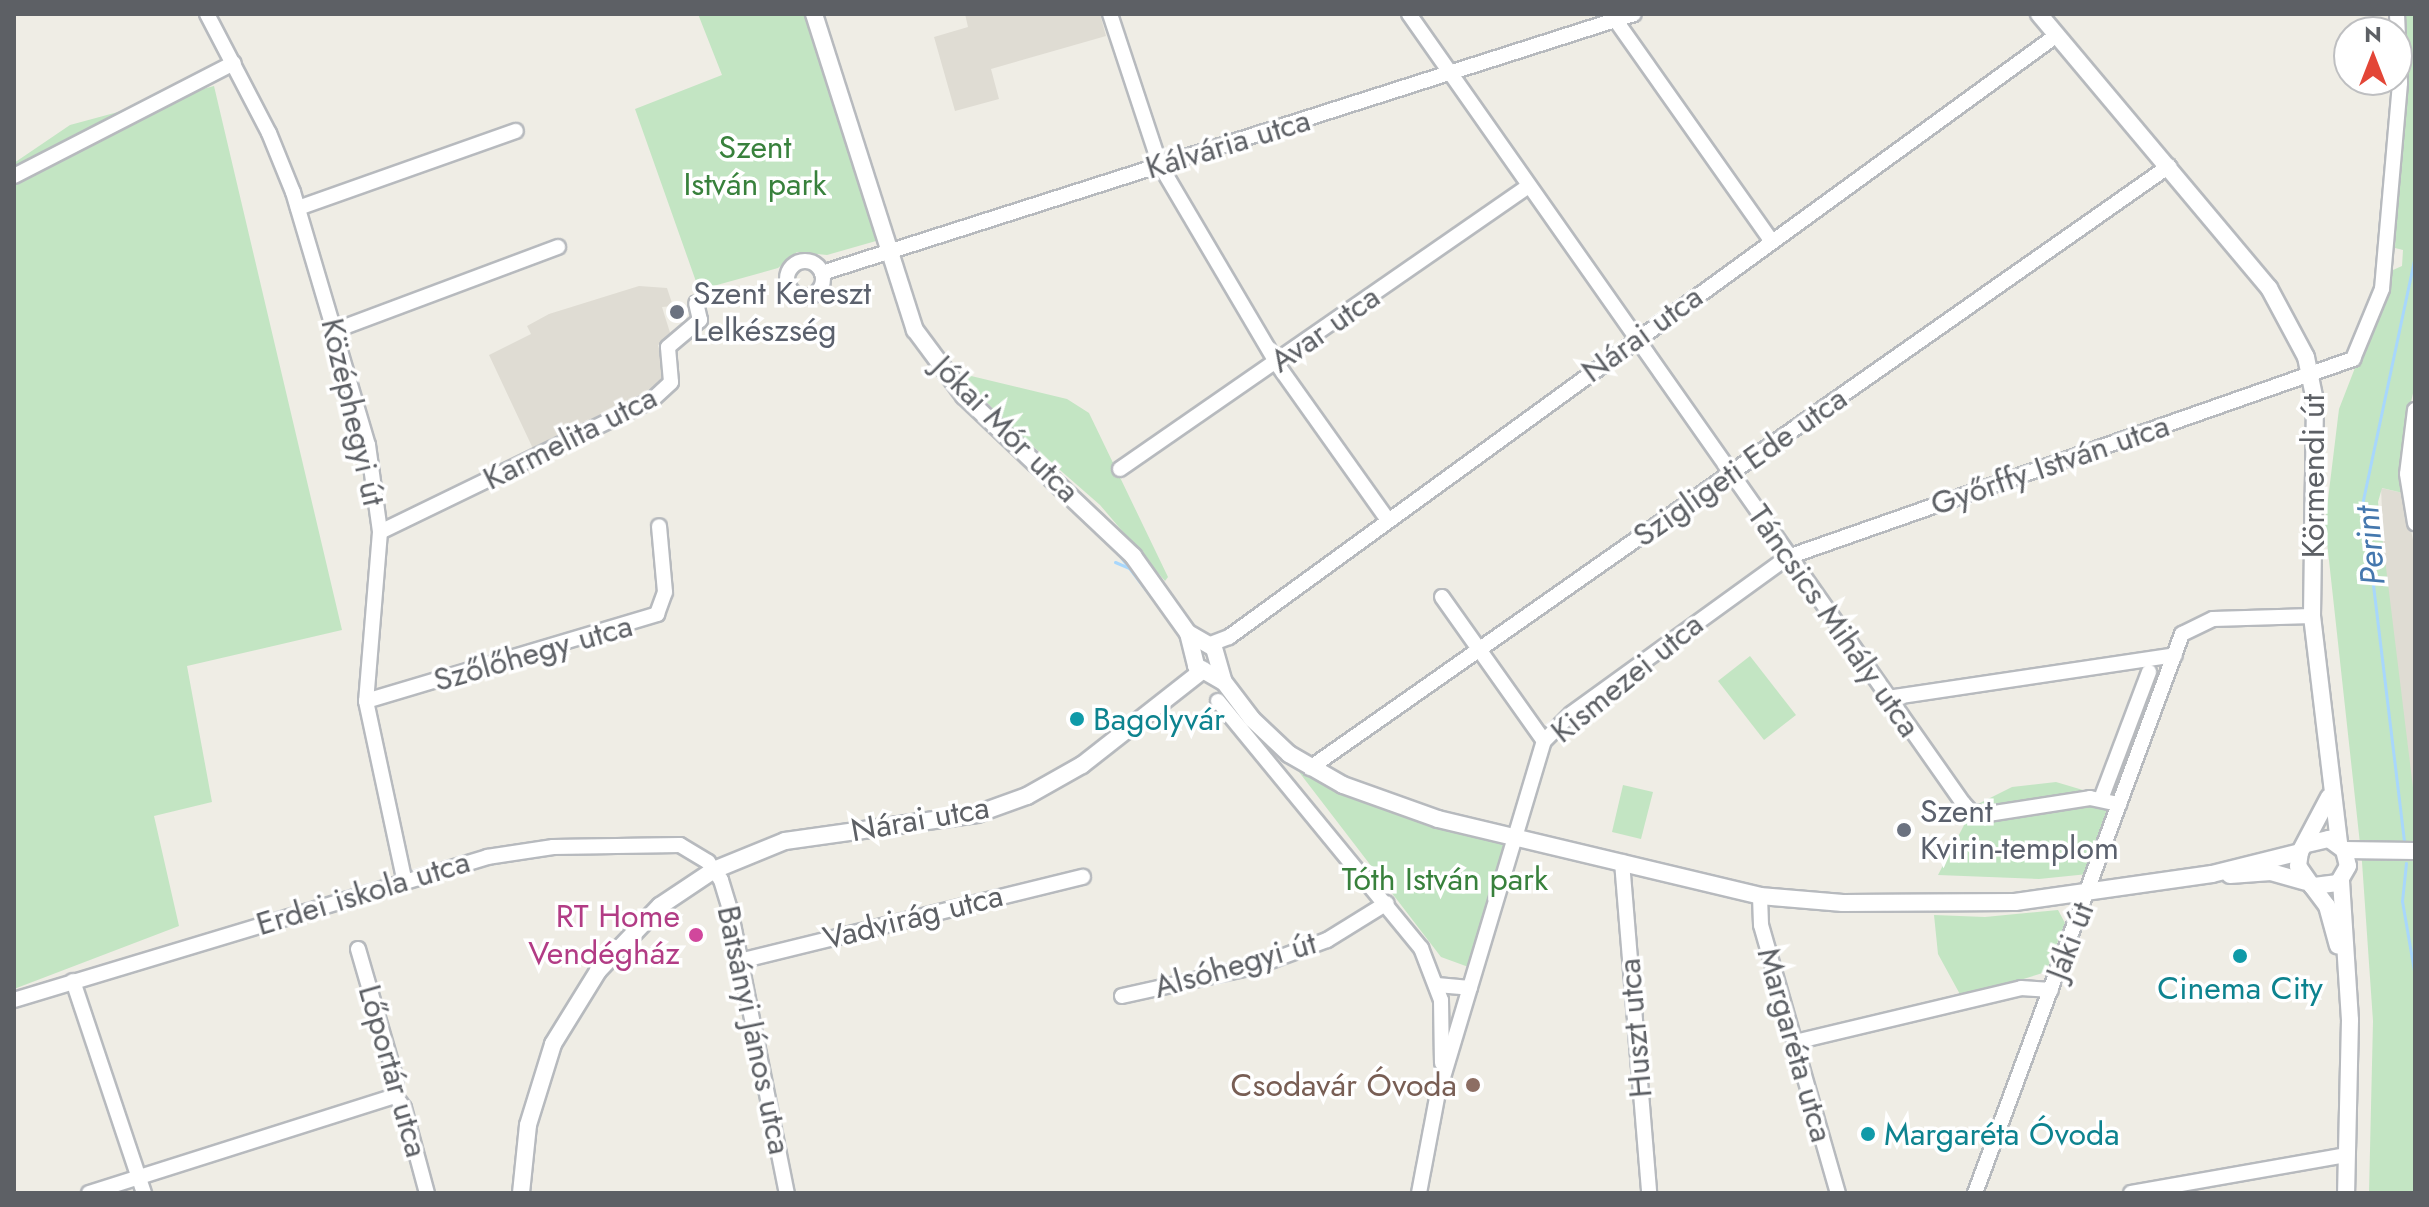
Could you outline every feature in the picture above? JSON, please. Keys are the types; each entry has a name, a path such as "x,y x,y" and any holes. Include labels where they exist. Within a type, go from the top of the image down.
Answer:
{"street":[{"name":"Középhegyi út","path":"207,14 234,63 298,208 368,445 380,532 366,701 404,878"},
{"name":"Jókai Mór utca","path":"814,14 888,255 915,330 934,360 979,412 1133,556 1188,633 1198,665"},
{"path":"1110,14 1160,165 1277,364 1388,520"},
{"name":"Táncsics Mihály utca","path":"1409,14 1637,337 1730,475 1971,812 1988,814 2101,799"},
{"name":"Kálvária utca","path":"822,273 888,255 1160,165 1452,75 1613,17 1634,14"},
{"name":"Körmendi út","path":"2039,14 2276,297 2312,373 2312,616 2331,791 2341,847"},
{"name":"Győrffy István utca","path":"1788,557 2353,359 2382,289 2400,83 2397,14"},
{"path":"1613,17 1771,240"},
{"name":"Nárai utca","path":"1213,651 1637,337 2057,35"},
{"path":"14,176 234,63"},
{"path":"298,208 516,131"},
{"name":"Szigligeti Ede utca","path":"1310,768 2169,166"},
{"name":"Avar utca","path":"1120,469 1277,364 1528,186"},
{"path":"336,330 558,247"},
{"name":"Karmelita utca","path":"380,532 652,400 671,382 668,347 700,320 696,303"},
{"path":"2415,410 2407,474 2415,523"},
{"name":"Szőlőhegy utca","path":"366,701 657,614 665,592 659,526"},
{"name":"Kismezei utca","path":"1438,1094 1544,741 1571,714 1788,557"},
{"path":"1442,597 1544,741"},
{"name":"Jáki út","path":"1975,1193 2182,634 2201,622 2312,616"},
{"name":"Jókai Mór utca","path":"1188,633 1213,651"},
{"path":"1198,665 1197,648 1213,651"},
{"path":"1198,665 1213,651"},
{"path":"1213,651 1224,682 1252,719 1310,768 1404,810 1760,896 1947,904 2088,893 2212,874 2271,872 2328,888 2378,854"},
{"path":"1888,698 2175,655"},
{"path":"1198,665 1224,682"},
{"name":"Nárai utca","path":"521,1193 534,1097 553,1044 580,995 640,924 714,870 785,841 957,818 1007,804 1082,765 1153,709 1198,665"},
{"path":"2119,804 2101,799 2149,672"},
{"path":"1218,701 1387,903 1421,948 1437,985 1443,1027 1438,1094 1419,1193"},
{"path":"2331,791 2298,866 2308,884 2327,906 2348,982"},
{"path":"2212,874 2304,848 2322,838 2341,847 2378,854 2415,851"},
{"name":"Erdei iskola utca","path":"14,1000 404,878 487,857 582,846 680,845 700,855 714,870"},
{"path":"2341,847 2348,982 2346,1193"},
{"name":"Huszt utca","path":"1622,862 1649,1193"},
{"name":"Batsányi János utca","path":"714,870 744,960 787,1193"},
{"name":"Vadvirág utca","path":"744,960 1083,877"},
{"name":"Margaréta utca","path":"1760,896 1761,925 1838,1193"},
{"name":"Alsóhegyi út","path":"1122,996 1257,966 1327,940 1387,903"},
{"name":"Lőportár utca","path":"358,949 396,1080 395,1096 404,1108 427,1193"},
{"path":"73,981 144,1193"},
{"path":"1437,985 1470,988"},
{"path":"1795,1042 2021,988 2051,990"},
{"path":"89,1193 395,1096"},
{"path":"2131,1193 2346,1155"}],"shaded area":[{"path":"965,14 1100,14 1106,36 991,69 999,99 955,111 934,37 968,27"},
{"path":"639,286 667,288 673,306 662,307 672,339 658,345 668,381 645,400 536,455 489,355 531,334 527,326 549,314"},
{"path":"2381,488 2403,493 2415,549 2414,804 2385,575"}],"green space":[{"name":"Szent István park","path":"698,14 806,14 876,241 827,255 797,252 778,268 699,290 635,109 722,75"},
{"path":"2415,14 2415,384 2403,439 2403,493 2382,488 2378,502 2415,804 2415,1193 2369,1193 2373,1021 2362,862 2325,524 2339,409 2393,270 2402,266 2403,250 2395,248 2400,96 2413,96 2413,16 2403,16"},
{"path":"214,86 342,630 187,666 212,802 154,816 179,926 14,989 14,163 70,125"},
{"path":"967,375 1067,399 1089,413 1168,577 1165,581 1100,505 1013,429 963,378"},
{"path":"1750,656 1796,715 1764,740 1718,681"},
{"name":"Tóth István park","path":"1299,772 1410,819 1509,838 1474,969 1441,957"},
{"path":"2056,782 2113,799 2088,874 2039,879 1938,875 1974,806 2012,787"},
{"path":"1623,785 1653,792 1641,839 1612,832"},
{"path":"2058,910 2065,923 2046,972 1962,998 1938,954 1934,915 1985,917"}],"waterway":[{"name":"Perint","path":"2404,841 2363,500 2415,255"},
{"path":"1117,552 1152,598"},
{"path":"1115,562 1129,568"},
{"name":"Perint","path":"2406,863 2402,901 2415,976"}],"place":[{"name":"Szent Kereszt Lelkészség","path":"677,312"},
{"name":"Bagolyvár","path":"1077,719"},
{"name":"Szent Kvirin-templom","path":"1904,830"},
{"name":"RT Home Vendégház","path":"696,935"},
{"name":"Cinema City","path":"2240,956"},
{"name":"Csodavár Óvoda","path":"1473,1085"},
{"name":"Margaréta Óvoda","path":"1868,1134"}]}
